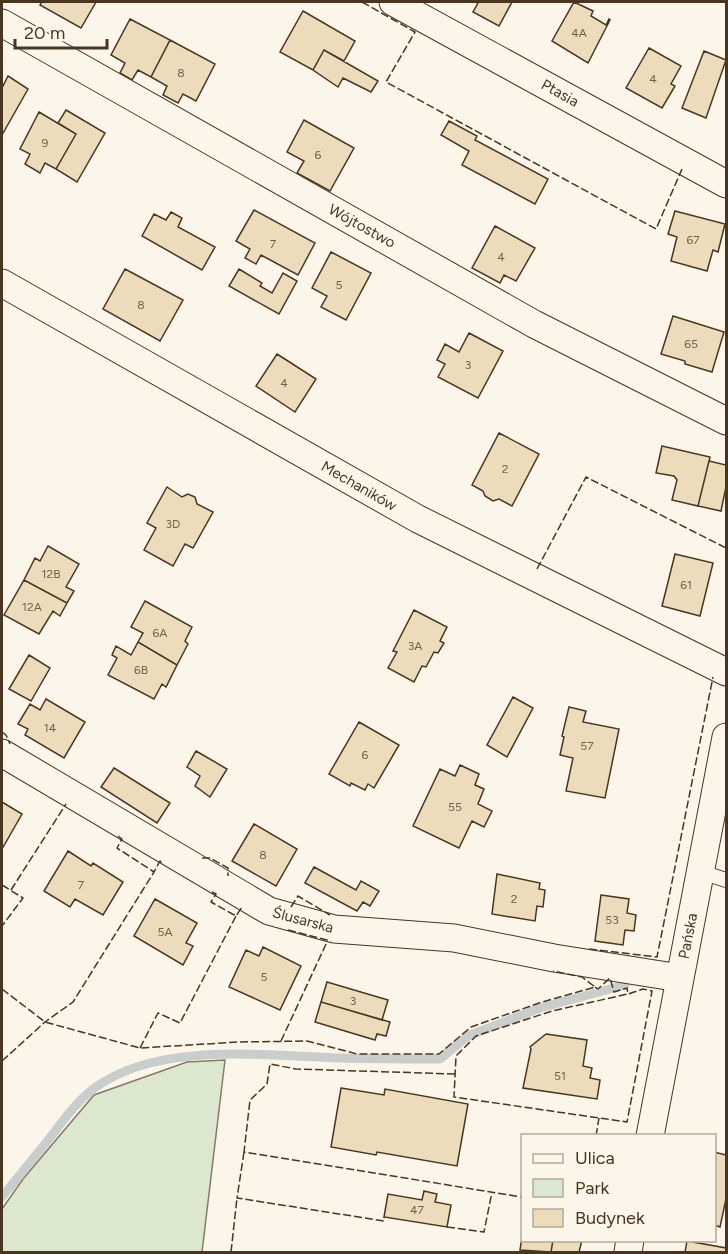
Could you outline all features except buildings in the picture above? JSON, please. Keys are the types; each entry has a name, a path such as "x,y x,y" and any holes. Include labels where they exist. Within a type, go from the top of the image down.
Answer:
{"street":[{"name":"Ptasia","path":"393,2 726,184"},
{"name":"Wójtostwo","path":"2,23 534,324 726,421"},
{"name":"Mechaników","path":"2,283 418,519 726,672"},
{"name":"Pańska","path":"650,1134 726,737"},
{"name":"Ślusarska","path":"2,753 269,911 334,929 454,938 554,958 681,978"}],"lane":[{"path":"701,872 726,880"}],"green space":[{"path":"225,1060 202,1252 2,1252 2,1209 23,1179 94,1095 187,1062"}],"waterway":[{"path":"2,1197 78,1103 96,1087 122,1072 151,1063 214,1054 440,1059 468,1036 540,1008 625,985"}],"fence":[{"path":"362,2 415,32 386,82 656,229 682,169"},
{"path":"537,569 586,477 726,548"},
{"path":"589,949 657,957 713,677"},
{"path":"2,732 10,744"},
{"path":"11,890 66,804"},
{"path":"118,836 122,839 117,848 154,872 160,861 162,863"},
{"path":"202,858 210,858 228,868 228,876"},
{"path":"2,1061 45,1022 73,1002 154,872"},
{"path":"2,885 23,898 2,926"},
{"path":"212,892 216,894 211,902 236,916 242,907"},
{"path":"291,907 298,896 330,915"},
{"path":"140,1048 158,1013 180,1023 236,916"},
{"path":"288,930 331,941"},
{"path":"281,1041 327,942"},
{"path":"2,989 45,1022 140,1048 238,1042 307,1041 357,1054 439,1054 471,1027 539,1003 595,987 582,977 553,971"},
{"path":"595,987 598,989 610,978 614,992 627,988 628,994 643,989 652,991 627,1122 454,1097 456,1056 476,1036 552,1011 628,994"},
{"path":"455,1074 296,1069 270,1064 267,1084 250,1100 244,1152 521,1197"},
{"path":"596,1134 599,1118"},
{"path":"244,1152 237,1198 384,1221 384,1217"},
{"path":"447,1227 484,1232 492,1192"},
{"path":"231,1252 237,1198"}]}
